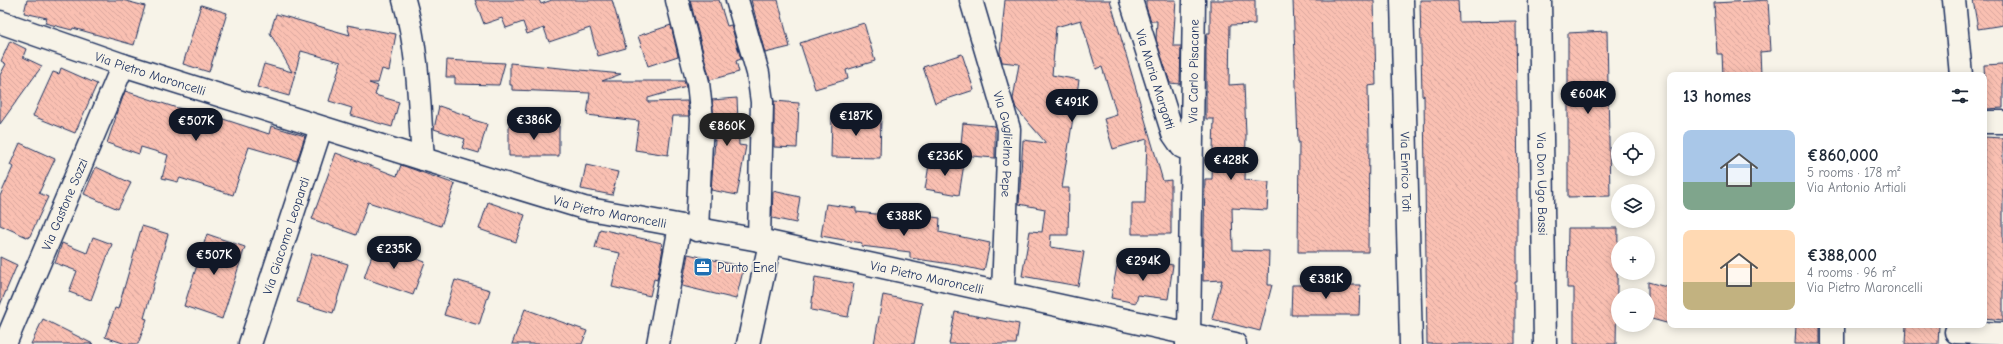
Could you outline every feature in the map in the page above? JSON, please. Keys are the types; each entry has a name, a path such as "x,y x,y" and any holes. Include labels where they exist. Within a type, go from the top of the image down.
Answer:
{"street":[{"path":"404,0 409,16 417,72 423,159"},
{"path":"658,344 689,228 702,119 698,83 677,0"},
{"path":"737,0 758,73 762,102 764,241 748,344"},
{"name":"Via Guglielmo Pepe","path":"972,0 1009,129 1003,293"},
{"name":"Via Maria Margotti","path":"1131,0 1173,134 1182,147 1192,150"},
{"name":"Via Carlo Pisacane","path":"1188,339 1194,0"},
{"name":"Via Enrico Toti","path":"1402,0 1411,344"},
{"name":"Via Don Ugo Bassi","path":"1540,0 1545,344"},
{"path":"1954,0 1961,72"},
{"name":"Via Pietro Maroncelli","path":"3,29 584,208 764,241 1003,293 1188,339 1235,344"},
{"name":"Via Gastone Sozzi","path":"5,344 123,65"},
{"path":"1987,122 2003,122"},
{"name":"Via Giacomo Leopardi","path":"250,344 321,128"},
{"path":"1833,328 1833,344"},
{"path":"1956,334 2003,334"}],"building":[{"path":"27,0 122,0 145,6 134,45 73,28 72,30 45,23 47,18 24,13"},
{"path":"475,0 539,0 541,4 552,0 612,0 626,48 598,56 590,28 549,42 544,28 527,34 523,22 506,28 502,18 484,24"},
{"path":"690,0 719,0 727,26 731,25 741,59 736,61 739,72 710,80"},
{"path":"751,0 778,0 790,47 765,53"},
{"path":"1005,0 1110,0 1163,181 1171,180 1171,234 1132,234 1132,203 1145,203 1147,139 1113,149 1104,119 1117,115 1102,67 1096,69 1081,20 1056,27 1052,75 1079,80 1062,188 1069,188 1068,235 1051,235 1050,247 1084,252 1078,286 1022,276 1030,231 1042,232 1045,209 1019,204 1023,140 1046,143 1016,108 1013,99 1019,64 1002,62 1000,53"},
{"path":"1146,0 1176,0 1173,46 1181,46 1180,84 1170,83 1156,40 1157,21 1151,21 1146,7"},
{"path":"1210,0 1255,0 1255,24 1230,25 1229,85 1244,84 1246,135 1245,180 1269,182 1267,210 1232,208 1233,250 1269,251 1268,285 1272,285 1260,331 1212,319 1222,280 1203,281 1205,179 1212,179 1214,119 1206,119 1206,47 1207,33 1210,33"},
{"path":"1293,0 1374,0 1376,85 1368,86 1368,252 1298,252 1299,142"},
{"path":"1420,0 1458,0 1459,22 1516,21 1518,188 1515,344 1427,344 1424,95 1422,96"},
{"path":"1768,0 1771,51 1760,52 1761,72 1723,72 1722,54 1717,54 1714,3"},
{"path":"1973,0 2003,0 2003,25 1978,29"},
{"path":"201,5 227,13 209,72 183,64"},
{"path":"276,14 350,35 347,25 396,34 389,71 382,69 378,83 369,83 378,86 375,95 399,102 392,127 350,115 352,108 329,101 341,62 301,51 289,96 257,87 264,64 292,72 270,33"},
{"path":"864,23 875,61 846,70 848,79 815,89 800,43"},
{"path":"671,25 678,56 648,66 638,36"},
{"path":"1607,31 1610,196 1568,197 1568,33"},
{"path":"10,41 26,49 23,57 42,66 0,124 0,75 6,64 1,61"},
{"path":"962,54 974,90 935,103 923,67"},
{"path":"447,60 505,63 499,85 455,84 455,77 446,77"},
{"path":"510,63 621,74 602,81 684,81 686,87 648,98 648,102 687,101 689,116 673,116 668,155 635,150 639,121 587,115 590,93 512,90 512,85 510,85"},
{"path":"2003,64 2003,108 1987,109 1987,72 1984,72 1984,65"},
{"path":"61,68 97,84 75,133 33,116 53,72 59,74"},
{"path":"125,91 174,107 211,115 269,134 271,126 305,136 297,161 249,147 233,195 180,178 178,182 162,178 168,155 141,147 139,154 107,143"},
{"path":"737,98 739,145 746,146 737,195 711,190 715,140 714,141 712,100"},
{"path":"774,101 799,103 797,148 774,147"},
{"path":"439,106 471,117 470,119 487,124 479,153 462,148 465,139 434,129"},
{"path":"832,117 881,117 880,158 831,157"},
{"path":"963,123 995,126 995,158 960,155"},
{"path":"509,125 559,126 559,156 509,156"},
{"path":"1987,137 2003,138 2003,320 1987,318"},
{"path":"20,143 55,159 39,193 48,197 29,238 0,225 0,196 13,167 10,165"},
{"path":"336,153 397,176 401,165 455,184 441,226 368,202 356,235 312,219"},
{"path":"930,159 964,164 959,195 925,189"},
{"path":"586,165 618,172 612,195 581,189"},
{"path":"96,167 131,183 118,209 84,194"},
{"path":"773,191 800,197 796,223 772,218"},
{"path":"488,202 525,215 516,242 479,229"},
{"path":"826,204 856,208 856,212 915,218 916,215 940,218 939,232 990,243 984,271 957,265 910,258 910,252 861,246 862,243 821,236"},
{"path":"142,226 168,234 144,318 147,319 138,344 126,344 105,337 115,308 118,309"},
{"path":"1568,228 1618,228 1618,236 1611,236 1611,280 1617,280 1617,288 1611,288 1611,332 1616,332 1616,344 1574,344 1574,288 1567,288"},
{"path":"600,229 662,243 661,248 663,248 657,280 654,279 650,296 612,287 620,253 595,248"},
{"path":"207,234 245,247 222,319 184,306"},
{"path":"93,237 112,244 91,300 69,292 77,271 55,263 62,243 87,253"},
{"path":"376,244 425,262 413,295 364,278"},
{"path":"312,253 348,264 333,313 297,302"},
{"path":"688,254 744,267 736,299 682,286"},
{"path":"0,257 17,265 0,305"},
{"path":"1149,261 1173,265 1168,299 1138,295 1136,303 1111,298 1117,266 1148,272"},
{"path":"815,277 854,284 848,317 811,310"},
{"path":"455,280 490,290 479,325 444,315"},
{"path":"1648,282 1667,287 1667,323 1655,320 1655,288 1648,288"},
{"path":"1292,285 1360,285 1359,315 1291,315"},
{"path":"883,295 922,303 914,344 874,344"},
{"path":"525,309 587,331 582,344 512,344"},
{"path":"955,312 1019,324 1016,344 949,344"},
{"path":"43,319 93,344 31,344"},
{"path":"1796,328 1820,328 1820,344 1795,344"},
{"path":"1906,328 1939,328 1938,344 1905,344"}],"place":[{"name":"Punto Enel","path":"703,267"}]}
